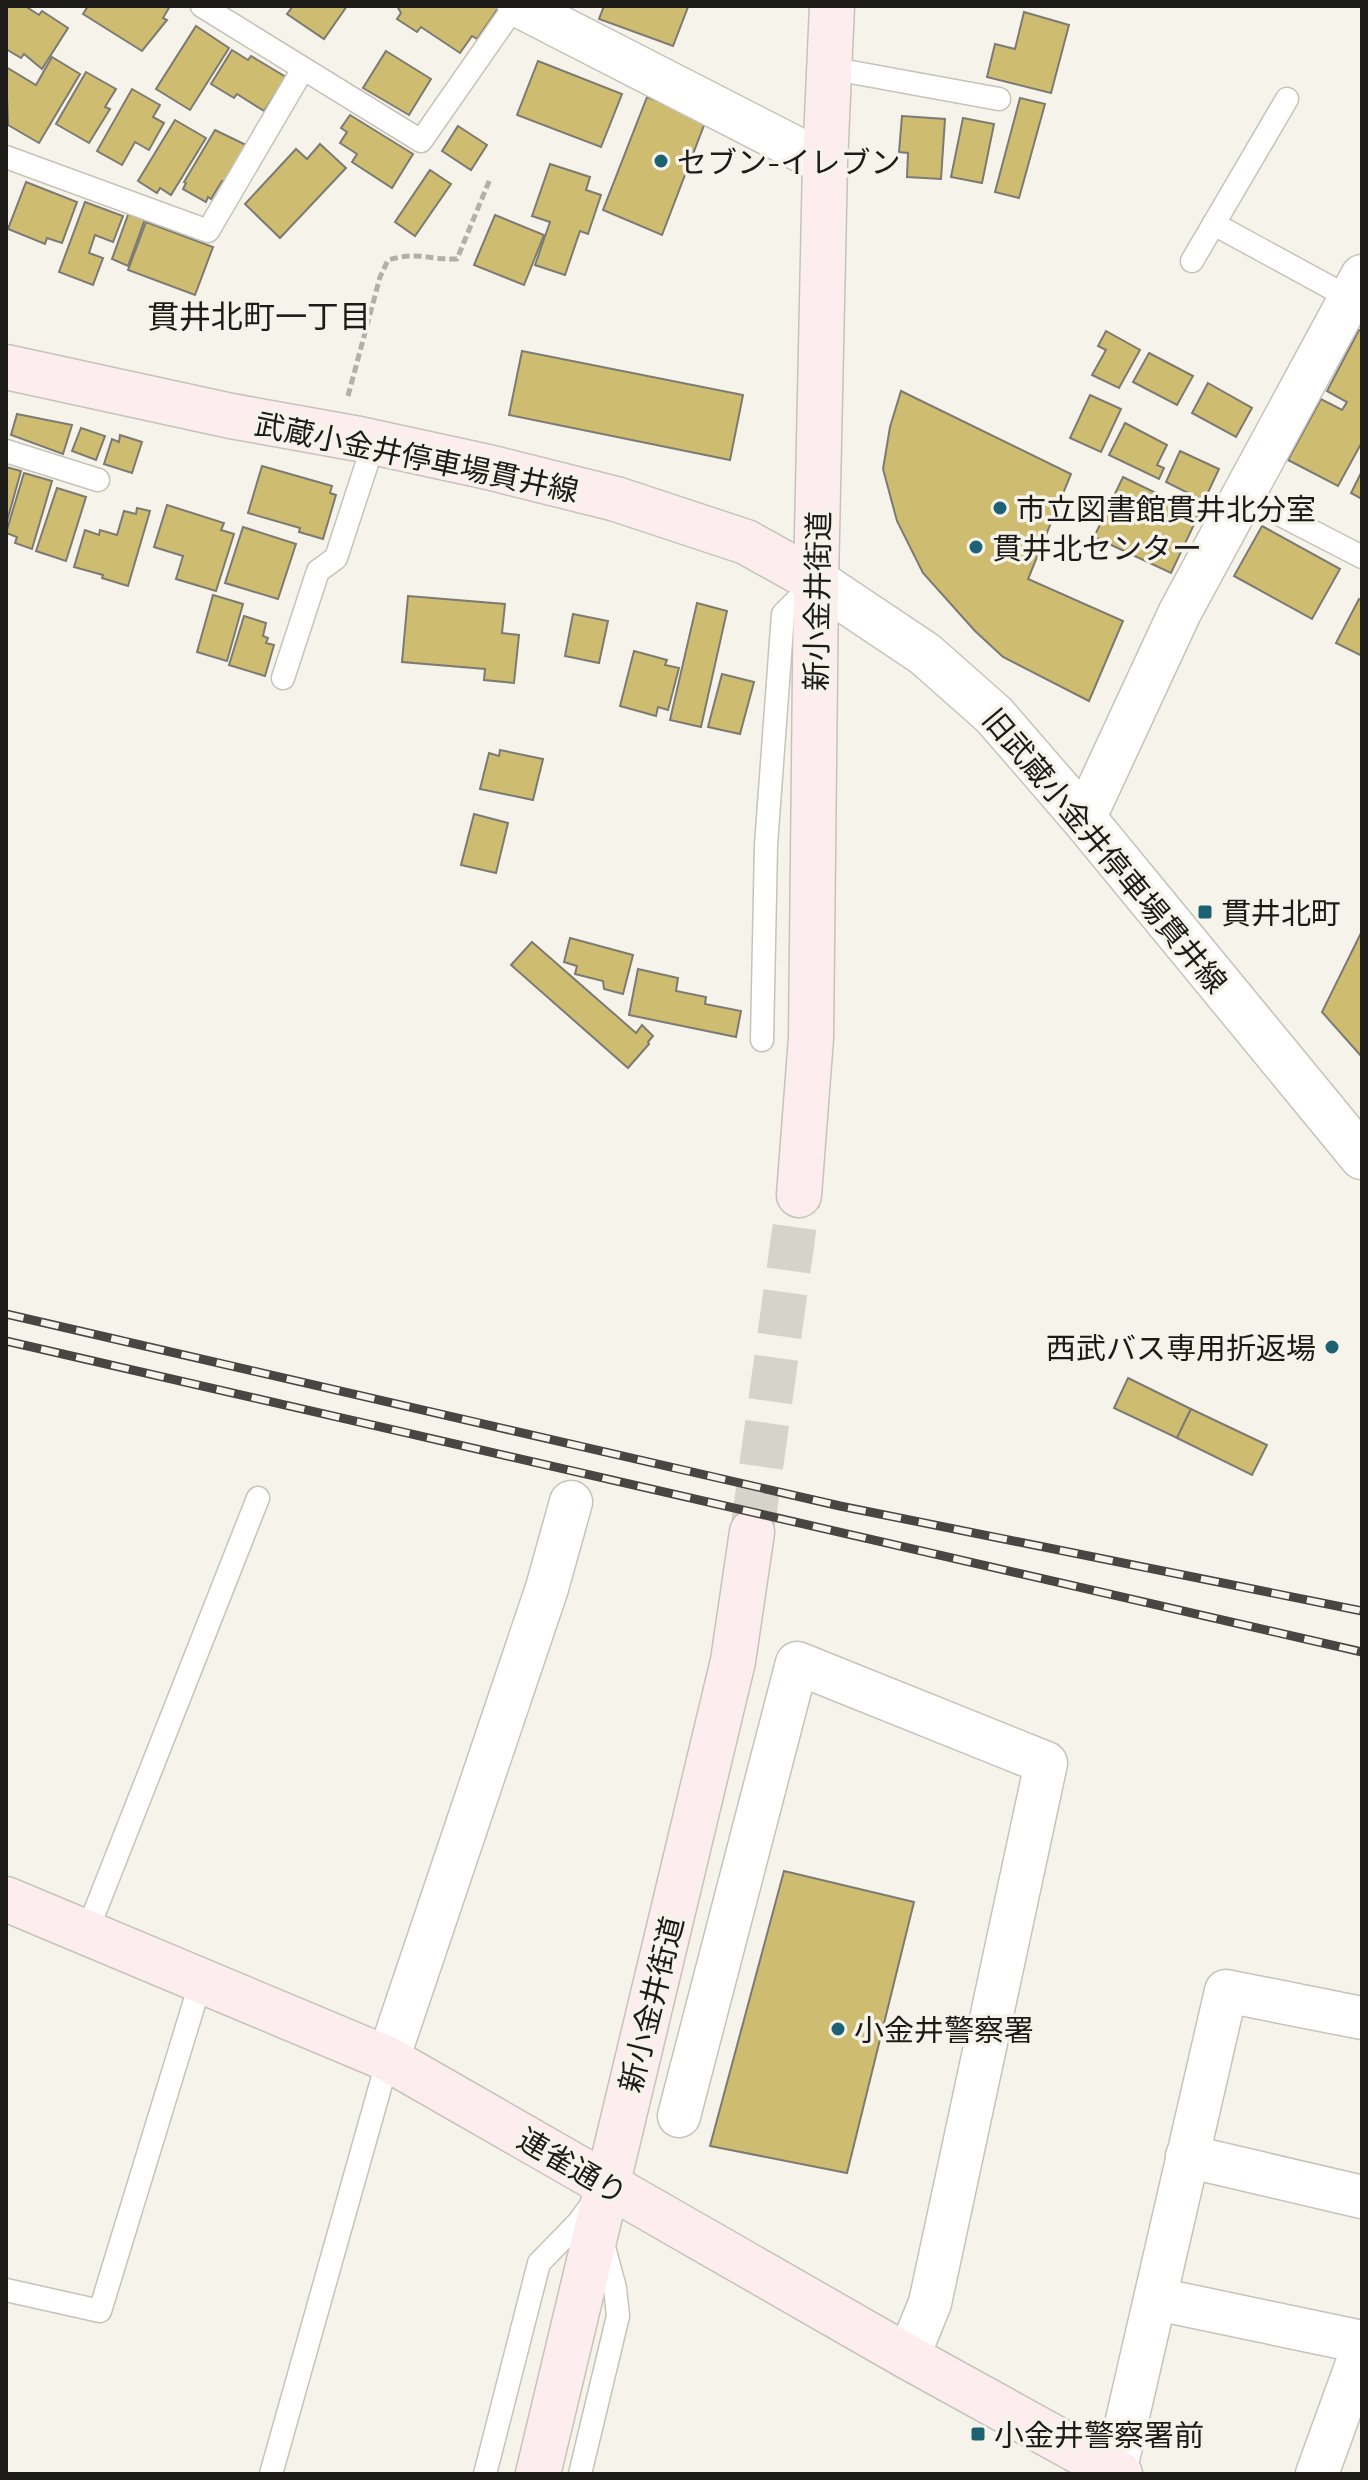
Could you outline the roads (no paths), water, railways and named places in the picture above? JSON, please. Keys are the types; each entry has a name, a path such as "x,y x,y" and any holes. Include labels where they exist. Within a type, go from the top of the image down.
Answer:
{"main road":[{"name":"新小金井街道","path":"799,1195 811,1038 816,581 825,163 832,6"},
{"name":"武蔵小金井停車場貫井線","path":"8,374 356,439 616,499 746,542 816,581"},
{"name":"新小金井街道","path":"538,2474 733,1661 752,1532"},
{"name":"連雀通り","path":"6,1899 388,2059 908,2357 1118,2473"}],"street":[{"path":"517,6 825,163"},
{"path":"1084,819 1180,612 1242,495 1358,292"},
{"name":"旧武蔵小金井停車場貫井線","path":"816,581 925,654 994,715 1084,819 1362,1157"},
{"path":"388,2059 547,1588 571,1502"},
{"path":"679,2116 797,1663 1046,1763 930,2303 908,2357"},
{"path":"1118,2473 1226,1991 1362,2018"},
{"path":"1187,2156 1362,2197"},
{"path":"1157,2299 1362,2342"},
{"path":"1317,2474 1362,2350"}],"lane":[{"path":"202,6 421,141 517,6"},
{"path":"829,68 999,99"},
{"path":"6,157 208,231 303,69"},
{"path":"1192,261 1287,99"},
{"path":"1214,224 1358,292"},
{"path":"283,678 318,571 336,558 356,439"},
{"path":"6,451 98,480"},
{"path":"1242,495 1362,557"},
{"path":"762,1040 766,845 783,614 816,581"},
{"path":"86,1934 258,1498"},
{"path":"6,2290 100,2311 201,1981"},
{"path":"271,2474 388,2059"},
{"path":"485,2474 539,2263 578,2223 606,2183"},
{"path":"580,2474 618,2316 615,2288 602,2242 606,2183"}],"tunnel":[{"path":"752,1532 799,1195"}],"railway":[{"path":"6,1314 840,1506 1362,1611"},
{"path":"6,1341 1362,1652"}],"place":[{"name":"セブン-イレブン","path":"661,161"},
{"name":"市立図書館貫井北分室","path":"1000,508"},
{"name":"貫井北センター","path":"976,547"},
{"name":"貫井北町","path":"1205,912"},
{"name":"西武バス専用折返場","path":"1332,1347"},
{"name":"小金井警察署","path":"838,2029"},
{"name":"小金井警察署前","path":"978,2434"}],"district":[{"name":"貫井北町一丁目","path":"259,315"}]}
